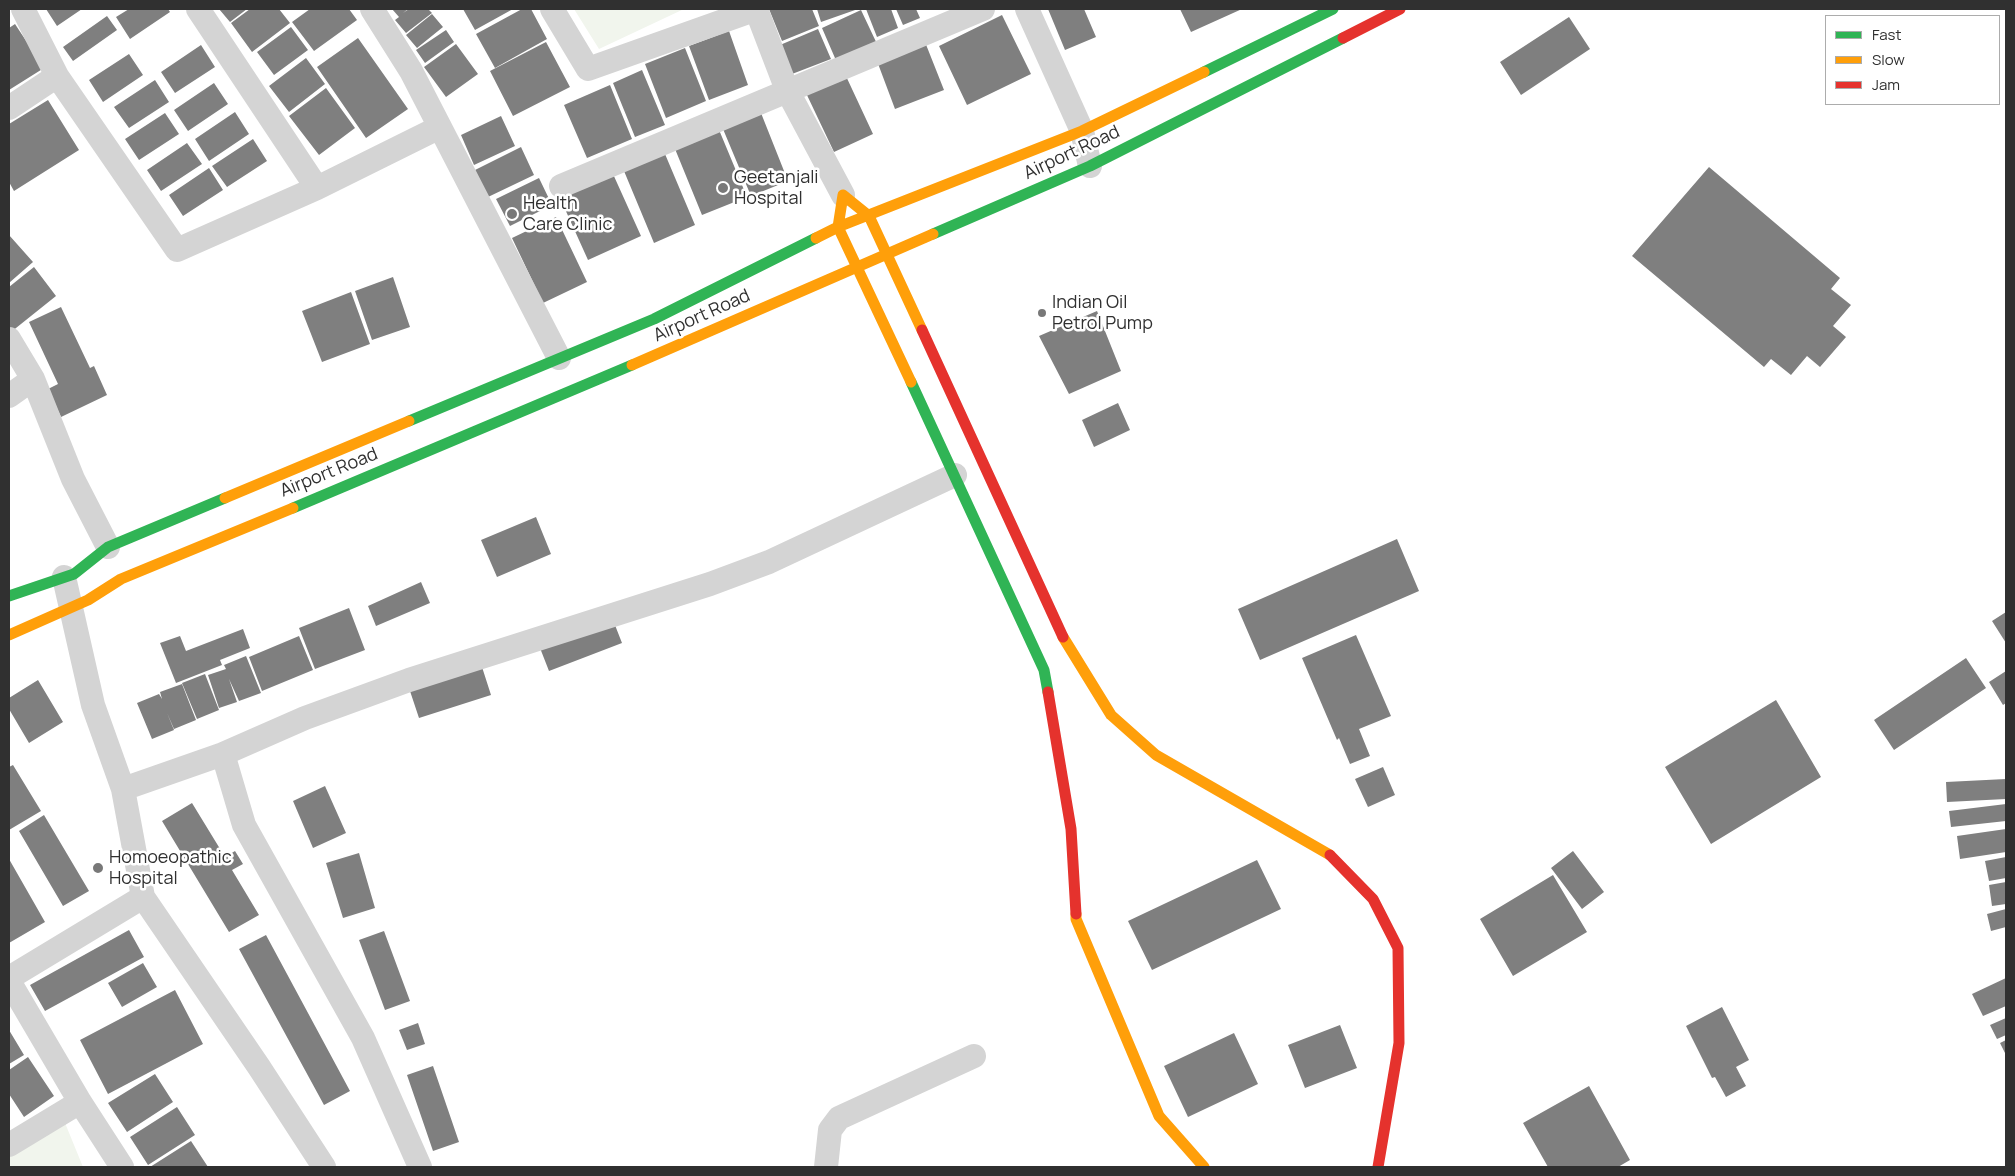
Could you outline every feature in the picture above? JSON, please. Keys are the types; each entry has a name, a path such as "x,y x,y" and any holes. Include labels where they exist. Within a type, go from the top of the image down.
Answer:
{"main road":[{"name":"Airport Road","path":"9,596 74,574 108,547 654,318 838,227 1082,131 1333,9"},
{"name":"Airport Road","path":"9,635 88,600 121,579 550,401 1090,166 1400,9"},
{"path":"843,195 869,216 1068,646 1112,715 1156,755 1329,854 1373,899 1398,948 1399,1043 1378,1167"},
{"path":"843,195 838,227 955,474 1044,670 1071,829 1076,920 1159,1116 1204,1167"}],"street":[{"path":"23,9 57,76 177,250 317,188 440,127"},
{"path":"198,9 317,188"},
{"path":"372,9 411,71 559,358"},
{"path":"552,9 588,69 756,9 787,90 843,195"},
{"path":"561,186 983,9"},
{"path":"1028,9 1082,131 1090,166"},
{"path":"9,108 57,76"},
{"path":"9,339 33,379 73,480 108,547"},
{"path":"9,396 33,379"},
{"path":"123,789 223,754 305,718 409,680 710,584 769,562 955,474"},
{"path":"64,577 93,705 123,789 143,897 259,1067 324,1167"},
{"path":"223,754 244,825 363,1038 420,1167"},
{"path":"122,1167 80,1102 9,980 143,897"},
{"path":"826,1167 830,1130 839,1118 974,1056"},
{"path":"9,1145 80,1102"}],"shaded area":[{"path":"574,9 684,9 599,49"},
{"path":"63,1118 83,1167 9,1167 9,1154"}],"building":[{"path":"46,9 82,9 57,26"},
{"path":"129,9 168,9 170,12 130,39 116,17"},
{"path":"219,9 247,9 230,22"},
{"path":"250,9 279,9 290,23 252,52 231,23"},
{"path":"310,9 349,9 357,20 314,51 292,22"},
{"path":"392,9 408,9 403,13 409,9 428,9 432,13 406,33 395,20 399,17"},
{"path":"463,9 513,9 475,30"},
{"path":"522,9 531,9 547,39 495,68 476,34"},
{"path":"769,9 812,9 819,26 782,41"},
{"path":"817,9 858,9 821,22"},
{"path":"866,9 891,9 898,28 877,37"},
{"path":"896,9 916,9 920,18 903,25"},
{"path":"1048,9 1084,9 1096,37 1065,50"},
{"path":"1180,9 1242,9 1191,32"},
{"path":"861,10 878,46 838,65 822,28"},
{"path":"432,14 443,27 417,48 406,35"},
{"path":"1002,15 1031,74 967,105 939,46"},
{"path":"107,16 117,30 73,61 63,47"},
{"path":"1569,17 1590,49 1521,95 1500,62"},
{"path":"15,24 44,68 9,90 9,28"},
{"path":"291,27 308,50 274,75 257,52"},
{"path":"818,29 831,59 792,74 780,45"},
{"path":"446,30 454,42 425,63 416,50"},
{"path":"729,31 748,85 709,100 689,46"},
{"path":"358,38 408,109 366,138 317,67"},
{"path":"546,42 570,87 513,116 490,71"},
{"path":"925,42 944,90 895,109 877,61"},
{"path":"456,44 478,74 446,97 424,67"},
{"path":"201,45 215,67 175,93 161,72"},
{"path":"685,48 706,101 666,118 645,64"},
{"path":"129,54 143,75 103,102 89,80"},
{"path":"306,58 325,84 289,112 269,86"},
{"path":"642,70 665,125 635,137 613,83"},
{"path":"845,74 873,134 834,152 806,93"},
{"path":"155,80 169,102 129,128 114,107"},
{"path":"214,83 228,104 188,131 174,110"},
{"path":"610,85 632,139 587,158 564,105"},
{"path":"326,88 355,128 319,155 289,116"},
{"path":"48,100 79,150 14,191 9,182 9,124"},
{"path":"235,112 249,134 209,161 195,139"},
{"path":"165,113 179,134 139,160 125,139"},
{"path":"761,113 788,181 751,196 723,129"},
{"path":"501,116 515,146 474,165 461,135"},
{"path":"717,125 747,197 702,215 673,144"},
{"path":"253,139 267,161 227,187 212,166"},
{"path":"187,143 202,164 161,191 147,170"},
{"path":"521,147 534,175 488,197 475,170"},
{"path":"665,154 695,225 654,243 624,171"},
{"path":"1709,167 1840,278 1831,289 1851,305 1833,326 1846,337 1820,367 1807,356 1791,375 1771,359 1764,367 1632,256"},
{"path":"209,168 223,190 183,216 169,195"},
{"path":"613,174 641,236 588,260 560,198"},
{"path":"539,178 552,205 510,226 496,199"},
{"path":"556,217 587,282 543,303 512,238"},
{"path":"9,235 33,262 9,283"},
{"path":"34,267 56,296 11,332 9,328 9,287"},
{"path":"393,277 410,327 372,340 355,291"},
{"path":"351,292 370,344 322,362 302,311"},
{"path":"61,307 90,368 94,366 107,395 61,417 48,389 58,384 29,322"},
{"path":"1097,311 1121,371 1069,394 1039,336"},
{"path":"1118,403 1130,430 1094,447 1082,420"},
{"path":"536,517 551,554 497,577 481,540"},
{"path":"1397,539 1419,591 1260,660 1238,609"},
{"path":"421,582 430,603 376,626 368,606"},
{"path":"349,608 365,650 315,669 299,628"},
{"path":"2006,612 2006,643 1992,621"},
{"path":"613,620 622,643 549,671 540,648"},
{"path":"243,629 250,648 220,660 222,665 176,683 160,643 180,636 186,651"},
{"path":"1356,635 1391,716 1359,729 1370,756 1350,764 1339,738 1337,740 1302,658"},
{"path":"299,636 313,670 262,691 249,657"},
{"path":"246,656 261,693 239,701 229,679 237,702 219,708 208,675 226,669 224,665"},
{"path":"1966,658 1986,688 1894,750 1874,720"},
{"path":"482,667 491,695 419,718 410,691"},
{"path":"2006,671 2006,703 2003,705 1989,682"},
{"path":"205,674 219,710 197,719 182,683"},
{"path":"38,680 63,722 29,743 9,709 9,698"},
{"path":"182,684 196,720 174,729 167,713 174,730 152,739 137,703 159,694 162,699 160,692"},
{"path":"1776,700 1821,777 1711,844 1665,767"},
{"path":"13,765 41,811 9,830 9,767"},
{"path":"1383,767 1395,795 1368,807 1355,779"},
{"path":"2006,779 2006,799 1947,802 1946,782"},
{"path":"325,786 346,833 313,848 293,801"},
{"path":"192,803 225,857 235,851 243,864 232,870 259,915 229,932 162,821"},
{"path":"2006,804 2006,821 1951,827 1949,811"},
{"path":"44,815 89,891 63,906 19,831"},
{"path":"2006,829 2006,852 1960,859 1957,836"},
{"path":"1573,851 1604,892 1582,909 1551,868"},
{"path":"359,853 375,908 343,918 326,863"},
{"path":"2006,857 2006,878 1989,881 1985,861"},
{"path":"9,859 45,922 9,943"},
{"path":"1257,860 1281,909 1152,970 1128,921"},
{"path":"1553,875 1587,932 1513,976 1480,919"},
{"path":"2006,882 2006,904 1992,906 1989,885"},
{"path":"2006,909 2006,927 1991,931 1987,914"},
{"path":"129,930 144,957 45,1011 30,985"},
{"path":"384,931 410,1001 385,1010 359,940"},
{"path":"266,935 350,1091 324,1105 239,949"},
{"path":"143,963 157,987 122,1007 108,983"},
{"path":"2006,978 2006,1006 1983,1016 1972,994"},
{"path":"175,990 203,1044 108,1094 80,1040"},
{"path":"1722,1007 1749,1060 1736,1067 1746,1086 1726,1097 1715,1077 1712,1078 1686,1026"},
{"path":"2006,1018 2006,1035 1997,1039 1990,1025"},
{"path":"418,1023 425,1044 407,1050 399,1030"},
{"path":"1340,1025 1357,1068 1305,1088 1288,1045"},
{"path":"9,1030 24,1055 9,1064"},
{"path":"1234,1033 1258,1084 1188,1117 1164,1066"},
{"path":"2006,1040 2006,1055 2000,1043"},
{"path":"28,1057 54,1096 24,1117 9,1094 9,1070"},
{"path":"433,1066 459,1142 433,1151 407,1075"},
{"path":"155,1074 173,1102 127,1132 108,1103"},
{"path":"1589,1086 1630,1160 1618,1167 1548,1167 1523,1123"},
{"path":"177,1107 195,1135 148,1165 130,1137"},
{"path":"191,1141 208,1167 150,1167"}],"traffic: fast":[{"path":"1204,72 1333,9"},
{"path":"933,234 1090,166 1343,38"},
{"path":"409,421 654,319 816,238"},
{"path":"293,508 632,365"},
{"path":"911,382 1044,670 1048,692"},
{"path":"9,596 74,574 108,547 225,498"}],"traffic: slow":[{"path":"816,238 838,227 1082,131 1204,72"},
{"path":"911,382 838,227 843,195 869,216 922,330"},
{"path":"632,365 933,234"},
{"path":"225,498 409,421"},
{"path":"9,635 88,600 121,579 293,508"},
{"path":"1063,637 1111,715 1156,755 1330,855"},
{"path":"1076,914 1076,919 1159,1116 1204,1167"}],"traffic: jam":[{"path":"1343,38 1400,9"},
{"path":"922,330 1063,637"},
{"path":"1048,692 1071,829 1076,914"},
{"path":"1330,855 1373,899 1398,948 1399,1043 1378,1167"}],"place":[{"name":"Geetanjali Hospital","path":"723,188"},
{"name":"Health Care Clinic","path":"512,214"},
{"name":"Indian Oil Petrol Pump","path":"1042,313"},
{"name":"Homoeopathic Hospital","path":"98,868"}]}
